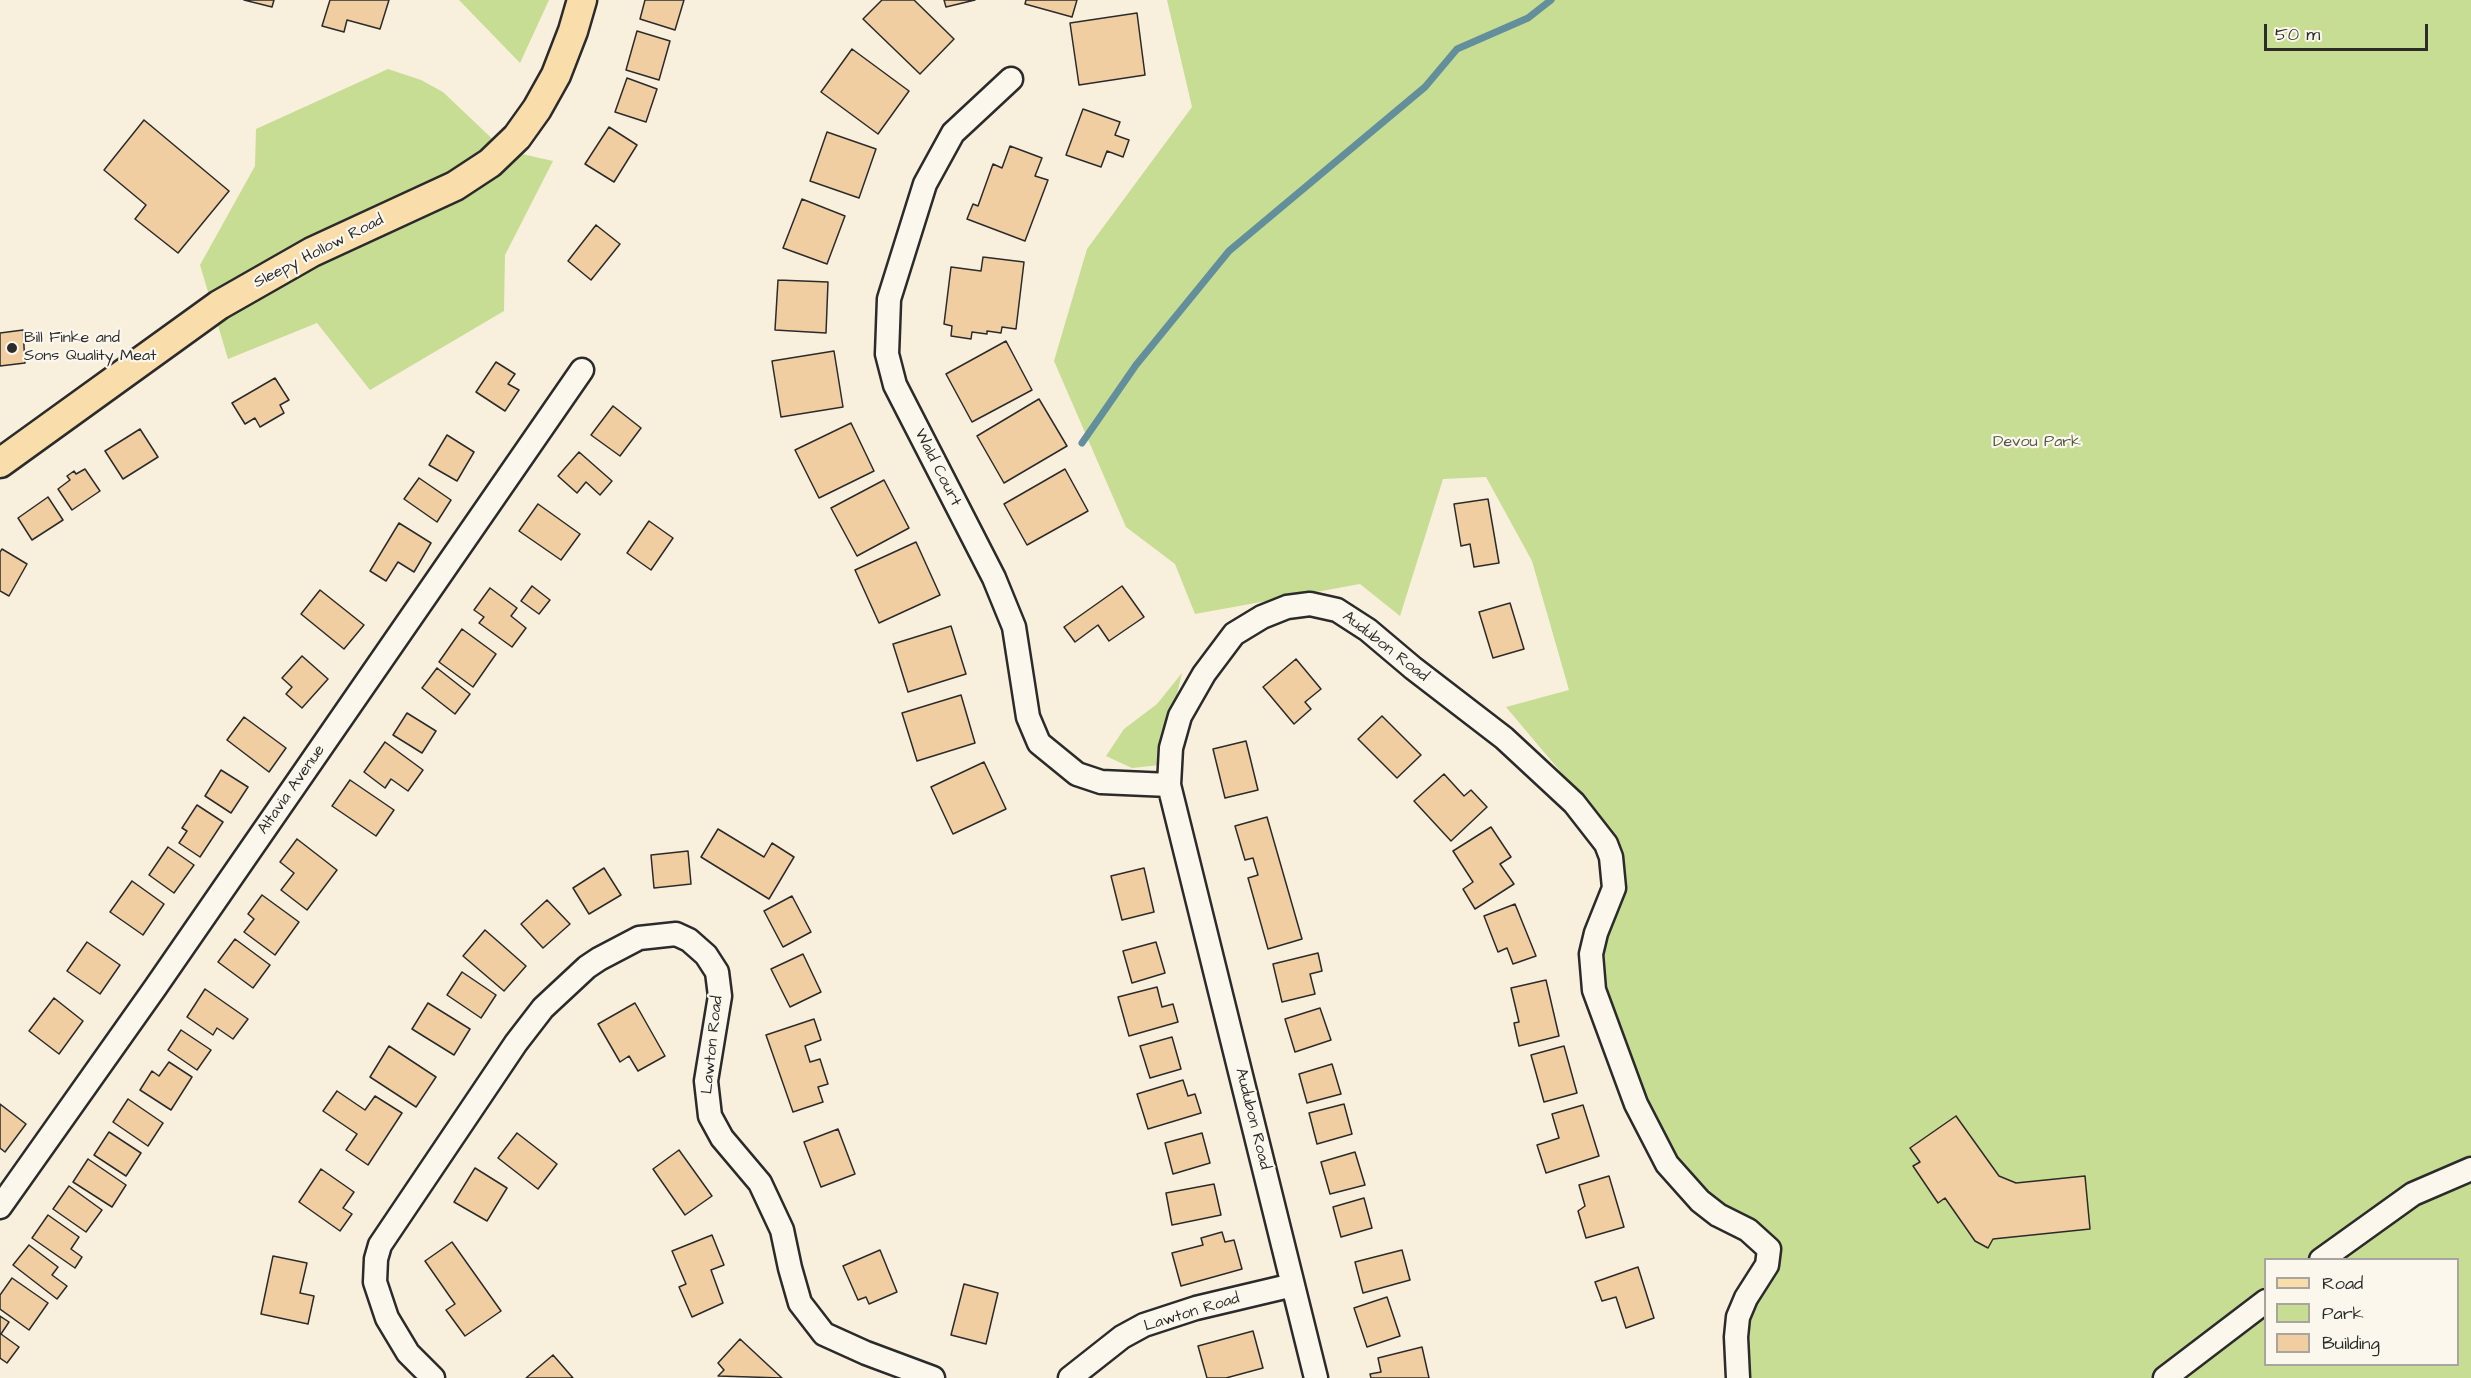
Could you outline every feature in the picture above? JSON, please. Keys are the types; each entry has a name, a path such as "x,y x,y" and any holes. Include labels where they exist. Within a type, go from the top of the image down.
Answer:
{"main road":[{"name":"Sleepy Hollow Road","path":"0,463 219,305 312,252 455,186 490,163 517,137 537,109 556,75 582,0"}],"street":[{"name":"Wald Court","path":"1011,79 953,133 925,184 889,299 887,354 895,385 994,578 1014,627 1028,717 1039,742 1077,774 1101,782 1169,785"},
{"name":"Altavia Avenue","path":"0,1207 155,988 582,370"},
{"name":"Audubon Road","path":"1316,1378 1169,785 1171,748 1179,716 1204,674 1234,634 1262,617 1287,607 1310,604 1337,610 1368,630 1504,738 1574,803 1606,844 1611,857 1614,888 1605,916 1596,933 1591,954 1594,990 1636,1104 1667,1164 1700,1201 1718,1215 1748,1230 1769,1248 1767,1265 1746,1298 1738,1317 1736,1337 1738,1378"},
{"name":"Lawton Road","path":"434,1378 408,1353 387,1318 375,1282 376,1259 380,1245 516,1043 543,1008 586,967 598,959 639,938 660,934 676,934 689,940 706,955 717,972 720,996 706,1081 710,1116 722,1138 760,1183 782,1230 800,1303 824,1334 866,1353 933,1378"},
{"path":"2323,1258 2413,1194 2471,1169"},
{"name":"Lawton Road","path":"1070,1378 1122,1337 1144,1325 1196,1308 1293,1286"},
{"path":"2165,1378 2264,1302"}],"green space":[{"path":"459,0 549,0 520,63"},
{"name":"Devou Park","path":"1167,0 2471,0 2471,1378 1738,1378 1736,1337 1769,1249 1667,1164 1594,990 1614,887 1613,834 1506,707 1569,690 1532,561 1486,477 1443,479 1400,616 1360,584 1195,614 1175,564 1126,527 1054,361 1087,249 1192,107"},
{"path":"388,69 421,80 443,92 504,150 553,161 505,255 504,311 370,390 317,323 228,359 200,265 255,166 256,129"},
{"path":"1182,673 1160,765 1132,768 1106,756 1124,729 1157,704"}],"building":[{"path":"244,0 274,0 272,7"},
{"path":"330,0 389,0 380,29 347,20 344,32 322,26"},
{"path":"645,0 684,0 675,30 640,19"},
{"path":"882,0 914,0 954,39 920,74 863,19"},
{"path":"944,0 975,0 946,7"},
{"path":"1026,0 1077,0 1072,17 1025,4"},
{"path":"1137,13 1145,75 1079,85 1070,23"},
{"path":"637,31 670,41 659,80 626,70"},
{"path":"852,49 909,91 878,134 821,92"},
{"path":"627,78 657,89 646,122 615,112"},
{"path":"1083,109 1120,122 1115,135 1129,140 1123,157 1107,151 1101,167 1066,155"},
{"path":"144,120 229,191 178,253 135,219 146,205 104,170"},
{"path":"609,127 637,145 614,182 585,164"},
{"path":"827,132 876,149 859,198 810,181"},
{"path":"1010,146 1042,158 1035,176 1048,180 1025,241 967,219 973,204 978,206 993,164 1002,168"},
{"path":"802,199 845,216 827,264 783,248"},
{"path":"596,225 620,244 591,280 568,261"},
{"path":"983,257 1024,262 1016,329 1002,327 1001,333 987,331 987,334 972,332 971,339 951,336 952,326 944,324 951,267 981,271"},
{"path":"778,280 828,282 826,333 775,330"},
{"name":"Bill Finke and Sons Quality Meat","path":"23,330 25,363 0,366 0,333"},
{"path":"1006,341 1032,390 972,422 946,374"},
{"path":"834,351 843,407 781,417 772,361"},
{"path":"496,362 515,374 508,384 519,390 505,411 476,392"},
{"path":"275,378 289,400 280,405 284,413 260,427 255,418 245,424 232,403"},
{"path":"1039,399 1067,446 1004,483 977,436"},
{"path":"613,406 641,428 620,456 591,435"},
{"path":"851,423 874,471 819,498 795,450"},
{"path":"140,429 158,457 123,479 105,451"},
{"path":"447,435 474,452 457,481 429,465"},
{"path":"579,452 612,481 600,495 586,482 577,493 558,476"},
{"path":"85,469 100,491 72,510 58,489 70,480 67,476 74,471 76,474"},
{"path":"1065,469 1088,511 1027,545 1004,504"},
{"path":"419,478 451,500 437,522 404,499"},
{"path":"884,480 909,528 857,556 831,508"},
{"path":"48,497 63,520 32,540 18,518"},
{"path":"1488,499 1499,563 1474,567 1470,544 1461,546 1454,504"},
{"path":"538,504 580,534 561,560 519,531"},
{"path":"649,521 673,538 651,570 627,553"},
{"path":"399,523 431,543 414,572 398,562 386,581 370,571"},
{"path":"916,542 940,595 879,623 855,570"},
{"path":"2,549 27,564 9,596 0,591 0,552"},
{"path":"532,586 550,600 539,614 521,601"},
{"path":"1122,586 1144,617 1109,641 1098,625 1075,642 1064,627"},
{"path":"490,588 517,608 511,616 526,628 512,647 479,623 484,617 474,610"},
{"path":"320,590 364,625 344,649 301,614"},
{"path":"1510,603 1524,649 1493,658 1479,612"},
{"path":"951,626 966,674 908,692 893,644"},
{"path":"462,629 496,654 473,687 439,662"},
{"path":"302,656 328,679 302,708 286,694 292,687 282,678"},
{"path":"1296,659 1321,689 1305,702 1311,709 1294,724 1263,687"},
{"path":"437,668 470,694 455,714 422,688"},
{"path":"961,695 975,743 917,761 902,713"},
{"path":"407,713 436,731 422,753 393,735"},
{"path":"1382,716 1421,755 1397,778 1358,739"},
{"path":"244,717 286,748 269,772 227,740"},
{"path":"1246,741 1258,790 1225,798 1213,749"},
{"path":"385,742 423,770 408,791 391,779 385,788 364,772"},
{"path":"984,762 1006,809 953,834 931,787"},
{"path":"221,770 248,787 231,813 205,796"},
{"path":"1444,774 1464,796 1471,790 1487,807 1451,841 1414,801"},
{"path":"350,780 394,810 376,836 332,806"},
{"path":"197,805 223,822 200,857 179,843 187,831 182,828"},
{"path":"1267,817 1302,939 1268,949 1248,878 1258,875 1253,858 1245,860 1235,826"},
{"path":"1491,827 1511,857 1500,864 1514,884 1475,909 1463,889 1473,882 1453,851"},
{"path":"718,829 764,857 772,843 794,857 769,899 701,857"},
{"path":"297,839 337,870 307,910 281,890 294,873 280,862"},
{"path":"168,847 194,865 174,893 149,875"},
{"path":"688,851 691,884 654,888 651,855"},
{"path":"604,868 621,895 589,914 573,888"},
{"path":"1144,868 1154,912 1122,920 1111,876"},
{"path":"132,881 164,904 143,935 110,912"},
{"path":"262,895 299,922 275,955 244,932 254,919 248,914"},
{"path":"792,896 811,932 783,947 764,911"},
{"path":"547,900 570,924 543,948 521,924"},
{"path":"1515,904 1536,956 1513,964 1507,948 1498,952 1484,916"},
{"path":"485,930 526,966 504,991 463,956"},
{"path":"235,939 270,965 253,988 218,962"},
{"path":"87,942 120,965 100,994 67,971"},
{"path":"1156,942 1165,973 1132,983 1123,951"},
{"path":"1318,953 1322,971 1310,974 1315,994 1282,1002 1273,964"},
{"path":"803,954 821,992 790,1007 771,969"},
{"path":"462,972 496,995 481,1018 447,995"},
{"path":"1546,980 1559,1036 1519,1046 1514,1023 1519,1022 1511,988"},
{"path":"1157,987 1162,1007 1173,1004 1178,1022 1129,1036 1118,997"},
{"path":"205,989 248,1019 233,1039 217,1028 213,1035 187,1017"},
{"path":"54,998 83,1021 59,1054 29,1031"},
{"path":"428,1003 470,1029 454,1055 412,1029"},
{"path":"635,1003 665,1056 638,1071 629,1056 620,1062 598,1024"},
{"path":"1320,1008 1331,1040 1295,1052 1285,1019"},
{"path":"814,1019 821,1040 805,1046 810,1062 820,1059 828,1084 818,1087 823,1102 793,1112 766,1035"},
{"path":"181,1030 211,1050 197,1070 168,1050"},
{"path":"1172,1037 1181,1069 1150,1078 1140,1046"},
{"path":"389,1046 436,1077 416,1107 370,1077"},
{"path":"1564,1046 1577,1093 1544,1102 1531,1055"},
{"path":"169,1062 192,1077 171,1110 140,1090 152,1071 159,1076"},
{"path":"1332,1064 1341,1094 1307,1103 1299,1074"},
{"path":"1183,1080 1188,1096 1195,1094 1201,1113 1148,1129 1137,1094"},
{"path":"337,1091 365,1110 375,1096 402,1113 368,1165 346,1150 357,1134 323,1111"},
{"path":"128,1099 163,1123 148,1146 113,1122"},
{"path":"0,1104 26,1124 5,1152 0,1148"},
{"path":"1344,1104 1352,1134 1317,1144 1309,1113"},
{"path":"1583,1105 1599,1156 1546,1173 1537,1145 1559,1138 1552,1114"},
{"path":"1956,1116 1999,1176 2016,1183 2085,1176 2090,1229 1993,1239 1988,1248 1975,1241 1945,1198 1938,1203 1913,1166 1920,1162 1910,1148"},
{"path":"838,1129 855,1174 821,1187 804,1142"},
{"path":"109,1132 141,1153 126,1176 94,1155"},
{"path":"517,1133 557,1164 538,1189 498,1158"},
{"path":"1202,1133 1210,1163 1173,1174 1165,1143"},
{"path":"679,1150 712,1196 685,1215 653,1169"},
{"path":"1355,1152 1365,1185 1330,1194 1321,1162"},
{"path":"88,1159 126,1185 112,1207 73,1182"},
{"path":"475,1168 507,1188 487,1221 454,1202"},
{"path":"321,1169 354,1192 343,1208 352,1214 340,1231 299,1202"},
{"path":"1609,1176 1624,1227 1586,1238 1578,1211 1585,1206 1579,1185"},
{"path":"1214,1184 1221,1215 1172,1225 1166,1193"},
{"path":"69,1186 102,1210 86,1232 53,1209"},
{"path":"1364,1198 1372,1228 1341,1237 1333,1207"},
{"path":"48,1215 79,1237 71,1249 82,1257 75,1268 32,1238"},
{"path":"1222,1232 1225,1242 1234,1240 1242,1269 1181,1286 1172,1253 1203,1245 1201,1238"},
{"path":"712,1235 724,1265 711,1270 723,1303 692,1317 679,1287 686,1284 672,1251"},
{"path":"452,1242 501,1311 465,1336 446,1310 455,1304 425,1261"},
{"path":"29,1245 58,1267 52,1275 67,1286 57,1299 13,1265"},
{"path":"880,1250 897,1292 869,1304 866,1297 858,1300 843,1266"},
{"path":"1402,1250 1410,1280 1363,1293 1355,1262"},
{"path":"273,1256 307,1263 300,1293 314,1296 308,1324 261,1314"},
{"path":"1638,1267 1654,1318 1626,1328 1616,1297 1602,1301 1595,1282"},
{"path":"12,1278 48,1303 29,1330 0,1309 0,1295"},
{"path":"964,1284 998,1293 986,1344 951,1335"},
{"path":"1387,1297 1400,1336 1367,1347 1354,1308"},
{"path":"0,1316 9,1322 1,1334 19,1347 7,1363 0,1358"},
{"path":"1253,1331 1263,1368 1226,1378 1207,1378 1198,1346"},
{"path":"740,1339 782,1378 718,1376 724,1370 718,1363"},
{"path":"1422,1347 1429,1378 1371,1378 1370,1374 1381,1372 1378,1358"},
{"path":"553,1355 573,1378 526,1378"}],"waterway":[{"path":"1082,443 1136,365 1229,251 1425,87 1457,49 1528,18 1551,0"}],"place":[{"name":"Bill Finke and Sons Quality Meat","path":"12,348"}]}
